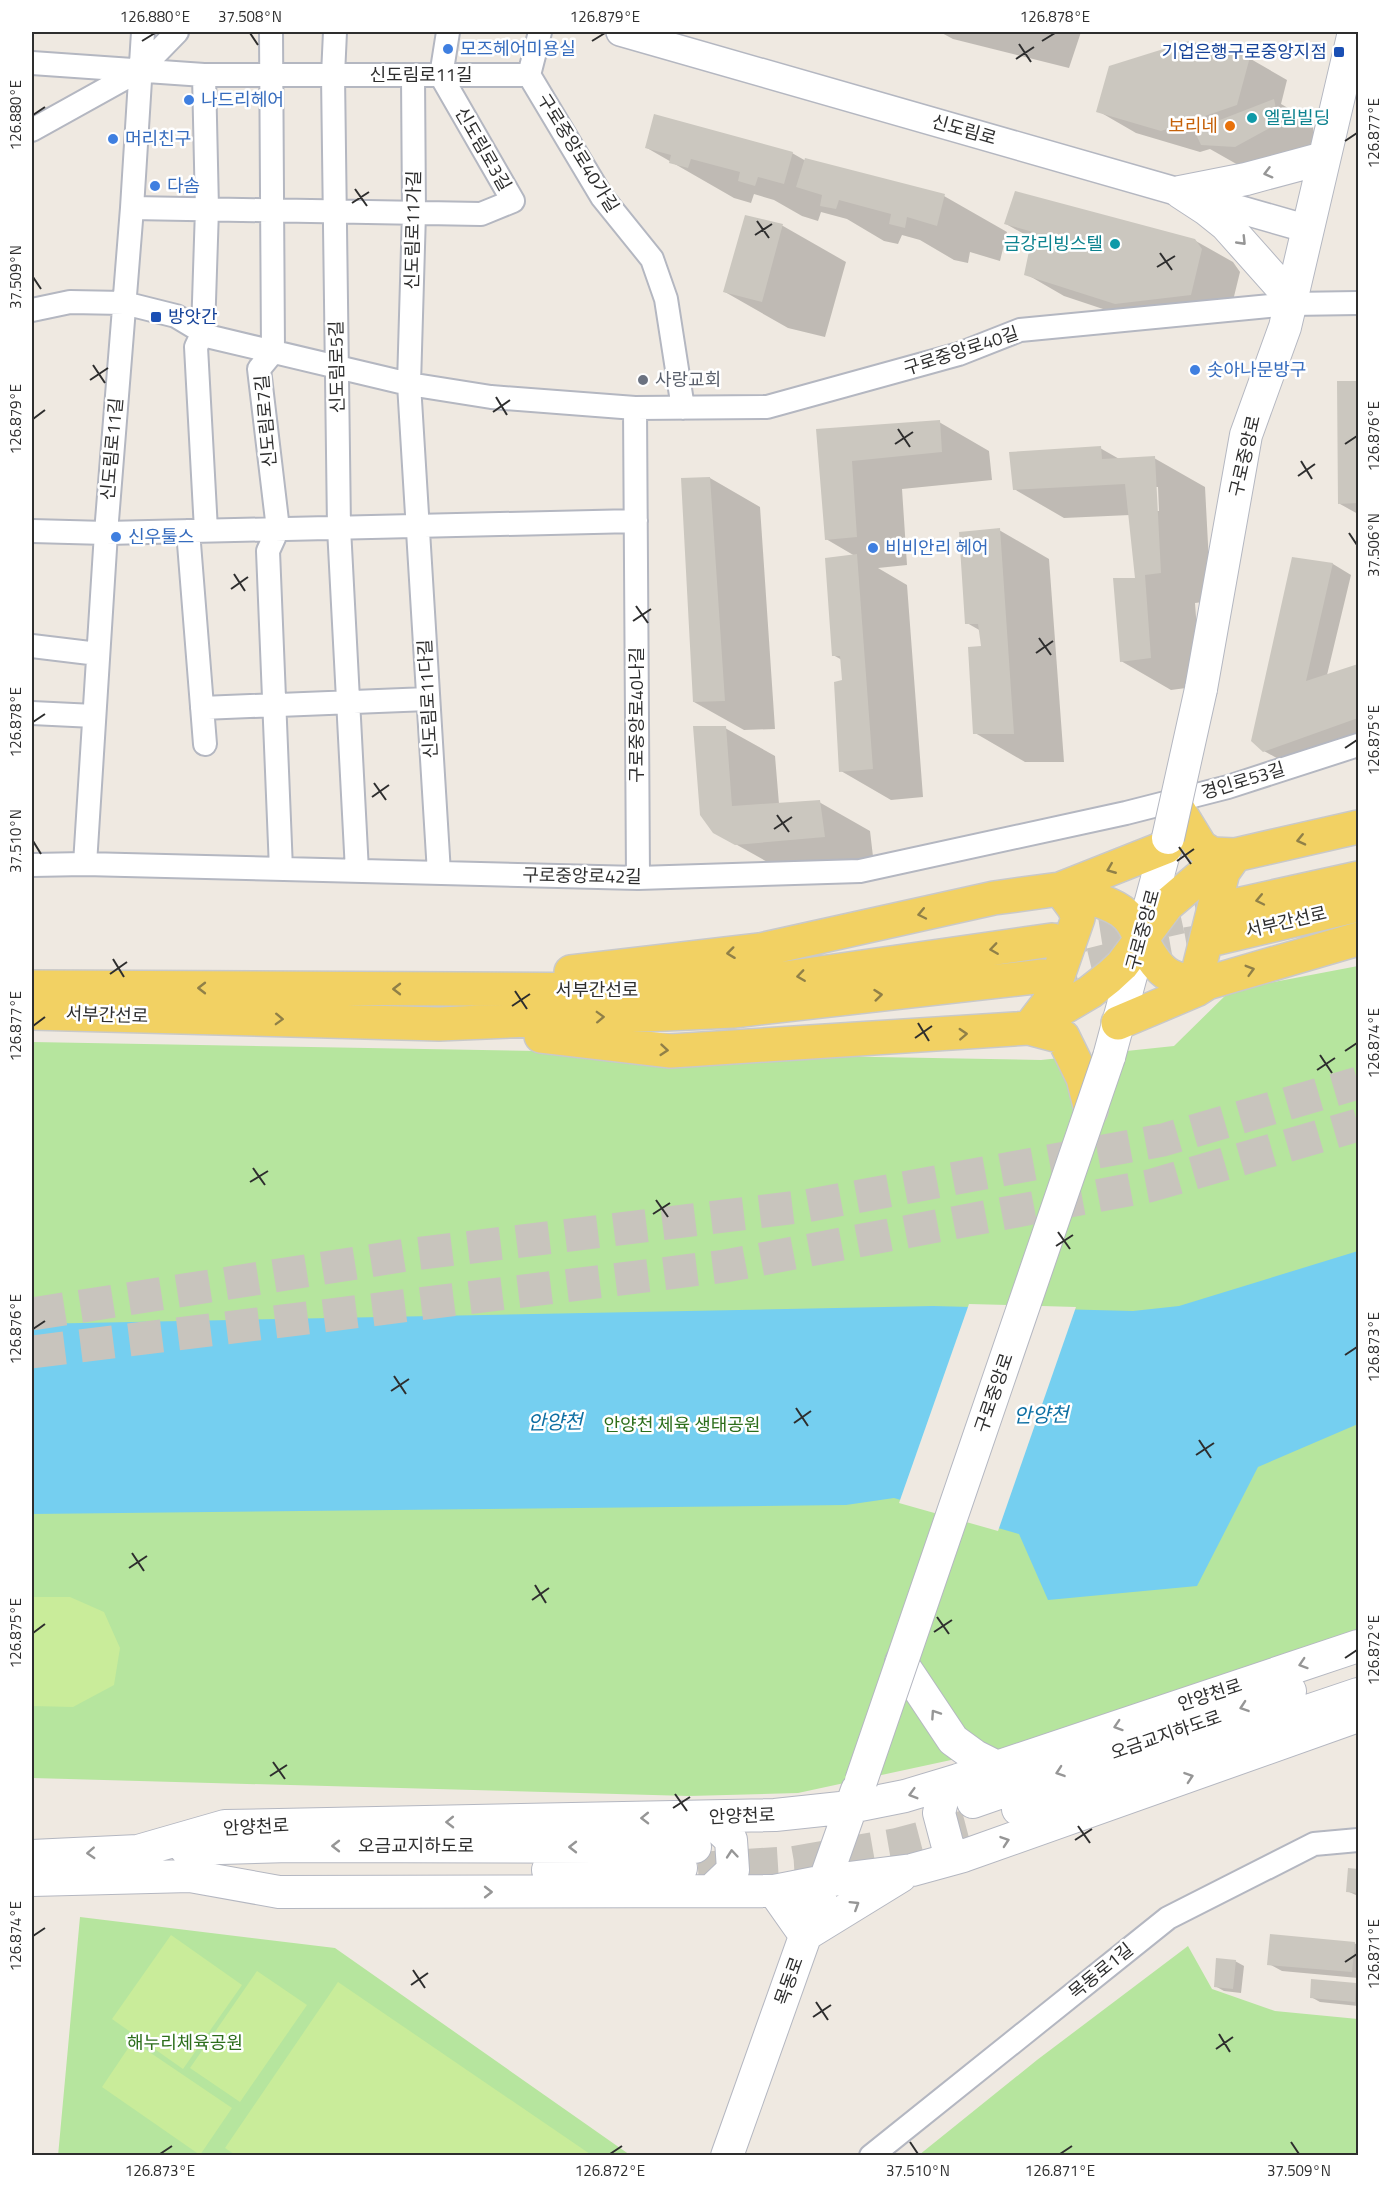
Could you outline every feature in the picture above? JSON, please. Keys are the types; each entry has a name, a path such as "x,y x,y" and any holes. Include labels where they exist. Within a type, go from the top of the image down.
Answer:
{"main road":[{"name":"구로중앙로","path":"856,1794 1109,1057 1176,806 1200,689 1246,435 1285,327 1354,32"},
{"path":"1180,192 1243,180 1324,158"},
{"path":"1180,192 1226,225 1291,301"},
{"path":"1176,806 1201,847 1212,854 1235,855 1359,827"},
{"path":"431,989 760,950 994,898 1060,889 1167,843"},
{"path":"1029,1028 1090,992 1109,977 1122,965 1167,905 1207,871 1235,855"},
{"path":"1207,983 1199,976 1199,968 1223,872 1235,855"},
{"name":"서부간선로","path":"1232,906 1359,878"},
{"path":"1060,889 1121,911 1132,921 1160,970 1183,982 1207,983"},
{"path":"1029,1028 1049,1002 1078,918 1074,908 1060,889"},
{"name":"서부간선로","path":"1214,939 1359,905"},
{"path":"1118,1023 1196,990 1207,983 1359,939"},
{"name":"서부간선로","path":"32,987 640,990 730,986 1052,940"},
{"name":"서부간선로","path":"32,1013 439,1024 733,1011 1043,976"},
{"path":"439,1024 671,1051 1029,1028 1063,1036 1083,1078 1091,1110"},
{"name":"안양천로","path":"32,1856 138,1851 225,1826 775,1815 856,1794 905,1796 976,1785 1359,1646"},
{"path":"902,1662 953,1740 976,1785 943,1797 939,1814 948,1847 963,1856"},
{"name":"오금교지하도로","path":"976,1785 1359,1667"},
{"name":"오금교지하도로","path":"976,1785 1359,1694"},
{"path":"701,1869 774,1891 825,1881 912,1870 963,1856 1359,1716"},
{"name":"목동로","path":"727,2156 856,1794"},
{"path":"32,1880 190,1876 279,1892 733,1869 731,1840 707,1817"},
{"name":"오금교지하도로","path":"138,1851 290,1846 701,1869"},
{"path":"774,1891 805,1935 912,1870"}],"street":[{"name":"신도림로11길","path":"85,864 106,533 132,208 143,32"},
{"path":"32,130 140,70 177,32"},
{"name":"신도림로7길","path":"271,32 273,351 259,369 278,529 268,551 281,869"},
{"name":"신도림로5길","path":"335,32 333,75 339,528 357,871"},
{"path":"441,76 448,32"},
{"name":"구로중앙로40가길","path":"540,32 529,75 602,197 652,259 666,299 683,408"},
{"name":"신도림로","path":"620,32 1308,229"},
{"name":"신도림로11길","path":"32,63 204,75 529,75"},
{"path":"204,75 207,209 203,332 196,347 197,531 205,744"},
{"name":"신도림로11가길","path":"409,384 414,213 413,76"},
{"name":"신도림로3길","path":"414,213 481,214 513,201 441,76"},
{"path":"132,208 414,213"},
{"name":"구로중앙로40길","path":"635,408 767,407 959,354 1020,330 1291,301 1359,303"},
{"path":"32,310 70,302 124,303 176,316 211,336 409,384 491,397 635,408"},
{"name":"신도림로11다길","path":"409,384 439,873"},
{"name":"구로중앙로40나길","path":"635,408 638,878"},
{"path":"32,531 106,533 636,521"},
{"path":"32,646 98,654"},
{"path":"202,708 428,699"},
{"path":"32,713 94,716"},
{"name":"경인로53길","path":"1126,813 1228,787 1359,745"},
{"name":"구로중앙로42길","path":"32,865 85,864 638,878 860,871 1126,813"},
{"name":"목동로1길","path":"871,2156 1168,1918 1314,1844 1359,1839"}],"green space":[{"name":"안양천 체육 생태공원","path":"1358,966 1358,1635 1002,1749 798,1793 689,1796 32,1778 32,1042 1041,1060 1174,1046 1231,990"},
{"path":"32,1597 70,1597 104,1612 120,1648 114,1685 73,1707 32,1706"},
{"name":"해누리체육공원","path":"80,1917 335,1948 630,2155 58,2156"},
{"path":"171,1935 242,1985 183,2069 112,2019"},
{"path":"1188,1946 1212,1989 1275,2011 1358,2019 1358,2155 919,2155 1037,2060"},
{"path":"257,1971 307,2005 240,2102 190,2068"},
{"path":"338,1982 590,2154 237,2156 225,2148"},
{"path":"133,2041 232,2108 200,2155 102,2087"}],"water":[{"name":"안양천","path":"1358,1251 1358,1424 1258,1467 1197,1586 1048,1600 1019,1534 894,1498 846,1505 32,1514 32,1324 933,1306 1133,1311 1179,1306"}],"pier":[{"path":"969,1304 1076,1307 998,1531 899,1503"}],"building":[{"path":"1189,41 1250,57 1237,105 1161,131 1096,112 1109,66"},
{"name":"엘림빌딩","path":"1274,99 1279,123 1235,147 1201,145 1194,130"},
{"path":"654,114 793,152 784,184 758,177 755,186 738,181 740,172 691,159 688,168 669,163 671,155 645,148"},
{"path":"805,158 945,194 937,226 907,217 905,228 889,224 891,214 839,200 836,209 820,206 822,195 796,187"},
{"name":"금강리빙스텔","path":"1015,191 1195,239 1202,249 1191,295 1115,304 1024,275 1033,232 1004,224"},
{"path":"745,215 783,224 762,302 723,292"},
{"path":"1337,381 1358,381 1358,503 1338,504"},
{"path":"940,420 942,452 852,461 857,537 825,540 816,429"},
{"path":"1101,446 1102,459 1155,456 1161,573 1145,575 1151,658 1120,662 1113,578 1135,578 1125,484 1013,490 1009,452"},
{"path":"710,477 725,701 693,702 681,478"},
{"path":"1000,528 1014,734 973,734 968,647 981,646 978,624 965,624 959,532"},
{"path":"857,554 873,769 839,772 834,682 842,680 840,656 832,656 825,558"},
{"path":"1292,557 1333,563 1306,681 1358,664 1358,718 1263,752 1251,741"},
{"path":"693,726 726,726 732,806 820,800 825,837 735,845 713,833 700,815"},
{"path":"1348,1868 1358,1869 1358,1893 1346,1892"},
{"path":"1270,1934 1355,1942 1352,1972 1267,1965"},
{"path":"1216,1958 1236,1960 1233,1989 1214,1987"},
{"path":"1311,1979 1356,1983 1355,2002 1310,1998"}],"tunnel":[{"path":"1052,940 1141,926 1232,906"},
{"path":"1043,976 1146,951 1214,939"},
{"path":"32,1314 407,1255 806,1206 1163,1140 1358,1083"},
{"path":"32,1352 725,1266 1149,1186 1358,1125"},
{"path":"698,1868 794,1862 897,1844 977,1823"}],"place":[{"name":"모즈헤어미용실","path":"448,49"},
{"name":"기업은행구로중앙지점","path":"1339,52"},
{"name":"나드리헤어","path":"189,100"},
{"name":"엘림빌딩","path":"1252,118"},
{"name":"보리네","path":"1230,126"},
{"name":"머리친구","path":"113,139"},
{"name":"다솜","path":"155,186"},
{"name":"금강리빙스텔","path":"1115,244"},
{"name":"방앗간","path":"156,317"},
{"name":"솟아나문방구","path":"1195,370"},
{"name":"사랑교회","path":"643,380"},
{"name":"신우툴스","path":"116,537"},
{"name":"비비안리 헤어","path":"873,548"}]}
